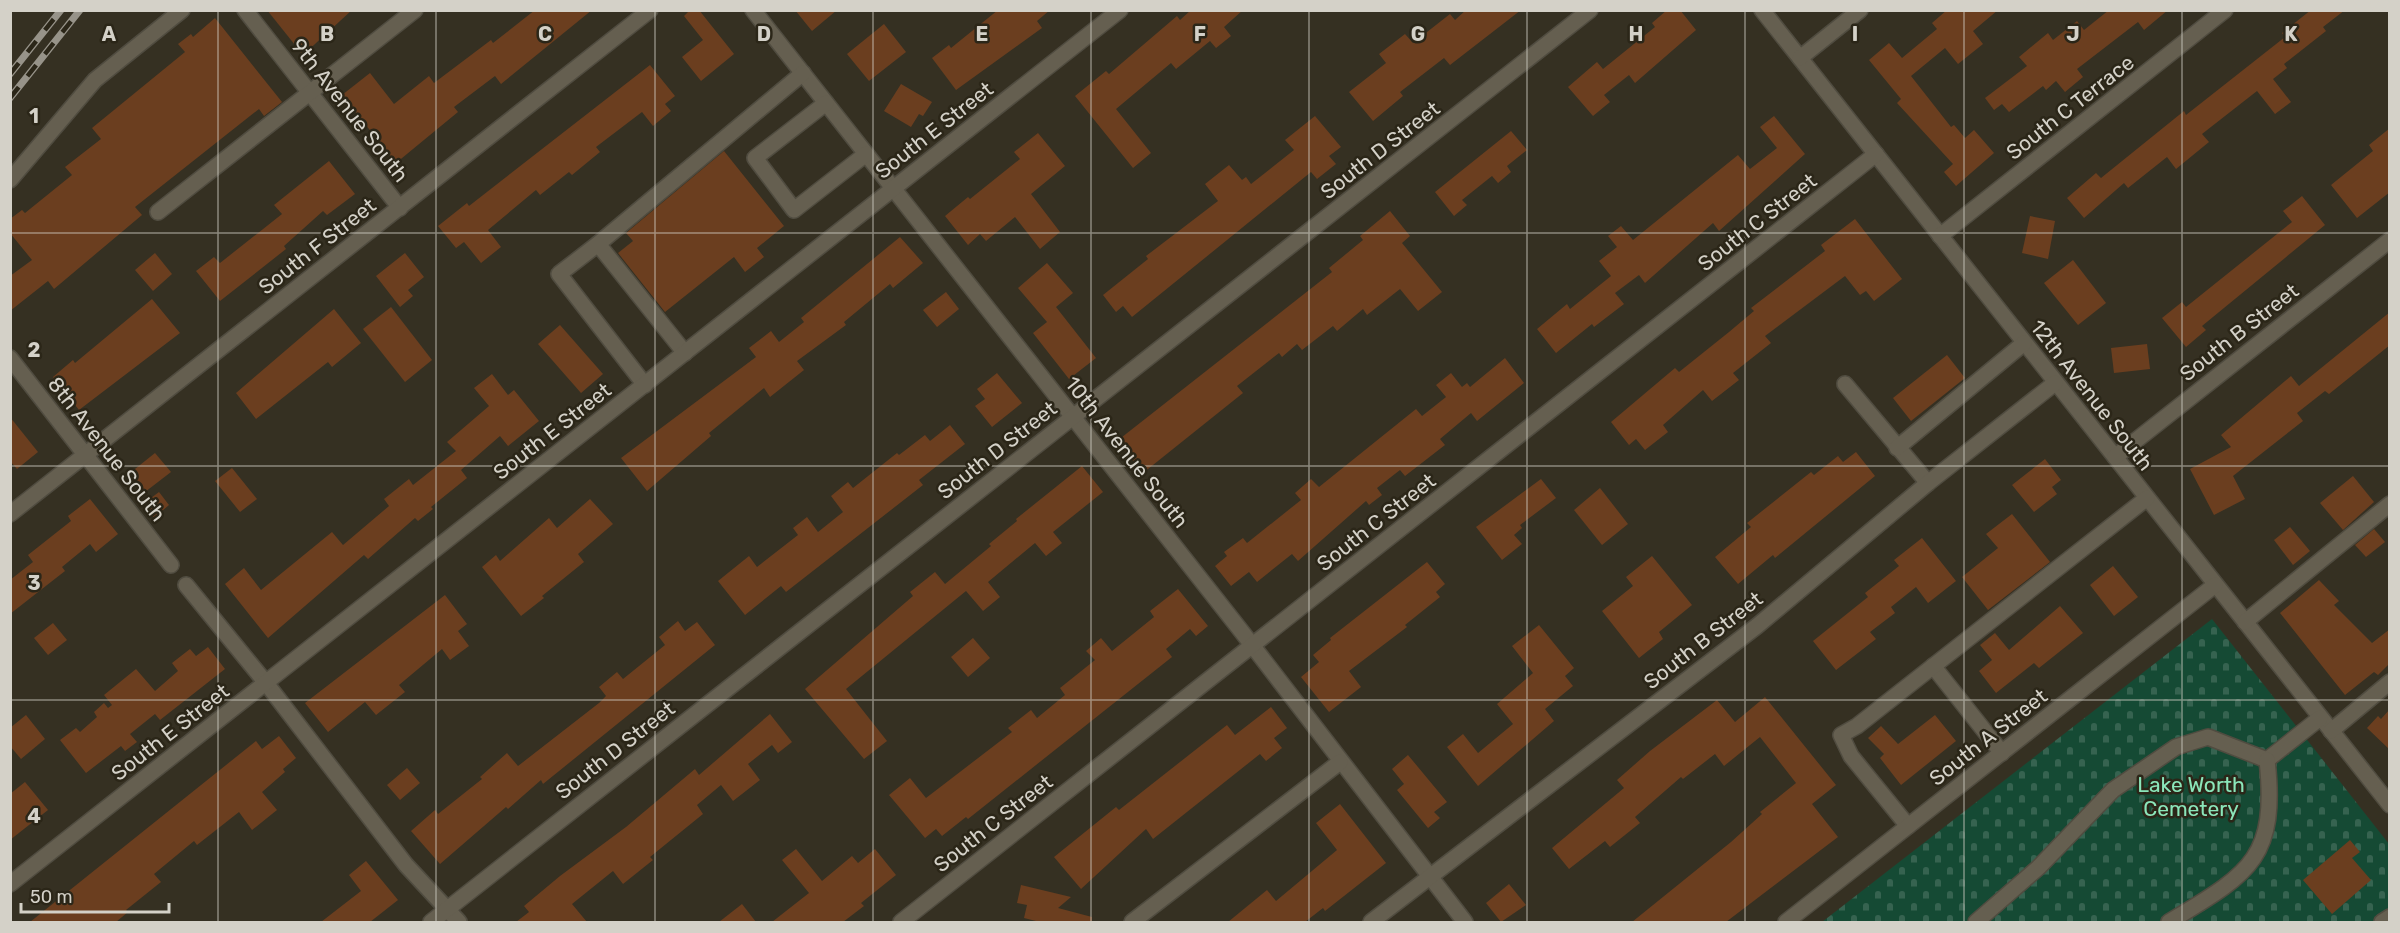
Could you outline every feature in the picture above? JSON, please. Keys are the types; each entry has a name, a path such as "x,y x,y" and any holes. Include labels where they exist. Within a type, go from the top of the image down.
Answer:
{"street":[{"path":"10,180 95,80 182,10"},
{"name":"9th Avenue South","path":"245,10 400,208"},
{"path":"158,212 415,10"},
{"name":"South F Street","path":"10,514 650,10"},
{"name":"10th Avenue South","path":"753,10 1252,646 1465,922"},
{"name":"South E Street","path":"10,884 1120,10"},
{"name":"South D Street","path":"431,922 1590,10"},
{"name":"12th Avenue South","path":"1762,10 2389,803"},
{"path":"1800,58 1860,10"},
{"name":"South C Terrace","path":"1940,236 2225,10"},
{"path":"645,385 559,274 803,73"},
{"path":"826,103 754,159 794,210 866,154"},
{"name":"South C Street","path":"901,922 1876,154"},
{"name":"South B Street","path":"2115,457 2390,240"},
{"path":"598,244 685,353"},
{"path":"1897,448 2025,343"},
{"name":"8th Avenue South","path":"10,358 171,565"},
{"name":"South B Street","path":"1371,922 1757,626 1928,483 2055,382"},
{"path":"1845,384 1928,483"},
{"path":"1908,826 1851,756 1841,735 1857,726 2147,498"},
{"path":"2245,622 2382,519 2390,504"},
{"path":"186,585 266,683 406,865 459,922"},
{"name":"South A Street","path":"1786,922 2216,585"},
{"path":"1933,666 2002,753"},
{"path":"2331,731 2390,682"},
{"path":"2267,760 2320,718"},
{"path":"1976,922 2038,867 2114,790 2176,747 2208,737 2267,760"},
{"path":"2169,922 2219,892 2253,862 2268,827 2271,794 2267,760"},
{"path":"1132,922 1340,762"},
{"path":"2382,922 2390,917"}],"green space":[{"name":"Lake Worth Cemetery","path":"2212,619 2389,844 2389,922 1822,922"}],"building":[{"path":"267,10 352,10 303,55"},
{"path":"535,10 592,10 501,84 495,76 454,107 458,112 396,163 342,95 370,73 394,104 429,76 434,83 491,40 493,43"},
{"path":"690,10 699,10 734,54 701,81 682,57 703,40 684,16"},
{"path":"795,10 837,10 812,31"},
{"path":"998,10 1050,10 1037,21 1042,28 956,90 932,58 949,45 951,48"},
{"path":"1191,10 1243,10 1224,27 1231,36 1216,48 1210,41 1176,69 1171,63 1116,109 1151,153 1133,168 1075,96 1106,71 1109,74 1177,16 1180,20"},
{"path":"1466,10 1521,10 1450,65 1444,58 1400,92 1403,96 1373,121 1349,92 1386,63 1379,54 1405,34 1413,43 1450,14 1455,20"},
{"path":"1667,10 1680,10 1696,30 1635,83 1629,75 1604,95 1610,102 1593,116 1568,87 1597,62 1603,69 1655,27 1652,23"},
{"path":"1947,10 1998,10 1973,31 1983,44 1958,64 1945,48 1911,76 1951,127 1954,125 1965,138 1974,130 1994,153 1956,186 1944,172 1953,164 1897,103 1901,99 1869,60 1889,43 1902,58 1937,29 1932,23"},
{"path":"2109,10 2168,10 2144,30 2138,22 2077,69 2083,77 2065,92 2056,81 2046,90 2043,86 2009,112 2002,104 1994,110 1985,98 2027,66 2019,57 2048,33 2053,40 2077,21 2084,30"},
{"path":"2311,10 2345,10 2323,27 2326,31 2284,64 2287,68 2273,79 2291,102 2275,114 2257,91 2202,134 2209,142 2176,169 2167,157 2128,188 2124,183 2084,218 2067,198 2096,173 2101,178 2184,111 2186,115 2285,37 2282,33"},
{"path":"215,18 282,102 264,116 259,109 135,207 142,215 54,289 48,281 10,311 10,276 32,260 10,233 10,219 22,210 25,213 72,175 65,167 101,139 92,128 185,52 178,44 191,34 193,37"},
{"path":"884,24 906,52 869,81 847,54"},
{"path":"650,65 675,96 665,104 671,111 653,126 642,112 596,147 600,152 572,175 569,172 540,195 536,190 488,230 501,247 481,263 464,242 456,248 438,226 467,203 469,206"},
{"path":"901,84 932,102 923,116 919,114 911,127 884,111"},
{"path":"1315,116 1341,147 1329,156 1336,164 1317,179 1311,172 1132,317 1123,306 1116,312 1103,295 1148,259 1146,256 1218,201 1205,184 1229,165 1242,180 1246,177 1251,184 1294,150 1285,140"},
{"path":"1774,116 1805,154 1719,231 1713,223 1645,283 1639,275 1615,293 1624,304 1594,327 1592,324 1556,353 1537,329 1567,304 1570,309 1611,276 1599,261 1617,247 1608,236 1621,226 1633,240 1738,155 1750,169 1777,148 1760,127"},
{"path":"2390,128 2390,192 2357,218 2331,185 2373,151 2369,145"},
{"path":"1511,131 1527,150 1507,166 1511,172 1498,183 1492,176 1462,200 1467,205 1454,216 1435,192"},
{"path":"1038,133 1065,166 1031,194 1060,232 1040,249 1015,217 986,241 980,234 968,245 945,216 1020,159 1014,152"},
{"path":"724,151 784,226 757,248 764,257 745,272 734,257 665,312 618,253 633,241 626,233"},
{"path":"329,161 355,194 327,215 323,211 284,246 286,249 220,301 196,271 214,257 220,263 282,214 274,205"},
{"path":"2302,196 2325,225 2202,326 2206,330 2186,347 2162,318 2182,302 2186,307 2292,222 2283,211"},
{"path":"1390,211 1410,236 1402,243 1442,292 1418,311 1400,289 1367,315 1363,309 1337,331 1333,326 1302,350 1297,344 1282,357 1279,353 1237,386 1243,393 1143,473 1117,441 1332,272 1329,268 1363,240 1360,236"},
{"path":"2030,216 2055,221 2048,259 2022,253"},
{"path":"1855,219 1902,279 1874,301 1866,291 1860,295 1845,276 1765,336 1771,343 1733,373 1739,380 1712,401 1703,390 1663,425 1668,432 1645,450 1636,439 1629,445 1611,422 1675,368 1679,372 1729,332 1754,311 1751,308 1825,251 1821,245"},
{"path":"900,237 923,263 893,288 890,284 844,322 846,325 797,361 804,370 770,397 764,388 709,433 711,436 647,491 621,458 756,357 749,348 771,331 779,342 804,322 801,318"},
{"path":"155,253 172,274 153,291 135,270"},
{"path":"405,253 424,277 408,290 413,296 400,307 376,276"},
{"path":"2073,260 2106,303 2078,325 2044,283"},
{"path":"1047,263 1073,293 1056,307 1096,358 1069,379 1033,333 1047,322 1018,288"},
{"path":"946,292 959,309 937,327 923,310"},
{"path":"152,299 180,333 79,410 53,377 73,360 75,363"},
{"path":"391,307 432,360 405,382 363,329"},
{"path":"334,309 361,343 332,367 328,362 256,419 236,393"},
{"path":"2390,312 2390,345 2329,394 2325,391 2297,413 2303,421 2233,476 2245,499 2214,515 2190,469 2231,447 2221,435 2291,376 2299,386"},
{"path":"560,325 603,374 581,393 538,344"},
{"path":"2147,344 2150,369 2114,373 2111,348"},
{"path":"1947,355 1965,378 1911,421 1893,398"},
{"path":"1505,358 1524,383 1477,421 1471,413 1440,439 1445,445 1405,476 1400,470 1377,488 1382,495 1369,505 1366,501 1298,561 1292,554 1257,582 1249,572 1231,586 1215,566 1227,556 1224,552 1243,538 1247,543 1301,500 1295,493 1311,479 1319,487 1416,409 1422,416 1446,397 1436,385 1451,373 1462,387 1467,383 1470,387"},
{"path":"997,373 1022,403 992,427 975,406 985,399 977,389"},
{"path":"492,374 508,395 514,390 539,421 508,446 500,436 461,470 467,478 431,507 433,509 418,521 415,518 368,559 364,555 268,638 225,584 244,568 261,590 332,532 343,545 389,506 384,499 409,479 413,485 456,451 447,442 489,406 474,388"},
{"path":"10,417 38,452 17,469 10,461"},
{"path":"950,425 965,444 919,480 923,485 786,592 781,586 745,615 718,581 749,556 757,567 798,535 793,528 807,517 818,532 843,512 831,496 848,482 853,488 897,453 899,455 925,435 930,441"},
{"path":"1856,452 1875,476 1775,558 1773,555 1738,584 1715,557 1751,527 1747,523 1811,472 1814,475 1838,456 1843,462"},
{"path":"155,453 171,472 145,492 130,473"},
{"path":"2045,459 2061,480 2052,487 2057,494 2034,512 2012,485"},
{"path":"1082,466 1103,492 1053,532 1062,543 1046,556 1035,543 988,582 1000,597 983,611 966,591 846,689 887,741 864,759 805,689 913,596 910,592 935,572 945,584 991,546 989,544 1017,521 1016,519"},
{"path":"232,468 257,499 240,512 215,481"},
{"path":"2353,476 2374,502 2343,530 2320,503"},
{"path":"1541,479 1556,498 1520,525 1522,528 1514,535 1522,544 1502,560 1476,527"},
{"path":"1600,488 1628,524 1602,545 1574,510"},
{"path":"159,492 169,505 154,518 143,504"},
{"path":"90,499 118,534 96,552 90,544 62,567 65,571 10,614 10,580 33,562 28,555 71,521 68,516"},
{"path":"590,499 613,524 578,554 584,562 521,616 482,567 496,555 500,561 549,518 557,528"},
{"path":"2012,514 2050,562 1988,610 1962,577 1998,548 1986,534"},
{"path":"2290,527 2310,551 2293,565 2274,540"},
{"path":"2374,529 2385,542 2366,557 2355,545"},
{"path":"1922,538 1956,581 1928,603 1916,587 1891,607 1895,613 1870,632 1876,639 1836,670 1813,641 1868,597 1865,593 1899,566 1894,560"},
{"path":"1652,556 1692,605 1659,632 1663,639 1639,658 1602,611 1633,586 1626,577"},
{"path":"1427,562 1445,584 1436,592 1440,597 1405,625 1407,627 1349,671 1361,687 1329,712 1301,677 1319,662 1313,655 1331,640 1330,638"},
{"path":"2113,566 2138,597 2114,616 2090,585"},
{"path":"2319,580 2339,601 2334,605 2372,643 2390,629 2390,663 2378,675 2374,672 2345,695 2280,613"},
{"path":"1178,589 1208,626 1196,636 1190,629 1166,649 1172,657 968,819 966,817 942,836 936,829 925,838 889,795 910,778 926,798 1012,732 1008,728 1031,710 1037,718 1065,695 1060,688 1095,660 1086,651 1101,638 1112,651 1154,617 1150,611"},
{"path":"445,595 467,624 458,631 469,646 450,660 442,649 399,685 405,692 376,715 365,702 328,732 305,703"},
{"path":"2060,606 2083,633 2039,668 2034,663 1996,693 1979,671 1992,660 1980,645 1995,633 2009,650"},
{"path":"678,621 685,631 697,622 715,645 543,784 541,780 508,809 506,807 440,864 411,831 435,810 438,814 482,779 480,777 507,753 518,766 599,703 606,696 599,687 617,672 623,679 665,645 659,637"},
{"path":"53,623 67,640 48,655 34,638"},
{"path":"1539,625 1574,668 1565,676 1573,686 1545,709 1554,721 1478,786 1447,747 1463,734 1478,753 1513,724 1497,704 1533,673 1512,646"},
{"path":"973,638 990,658 968,677 951,657"},
{"path":"208,647 225,669 160,720 155,714 130,734 137,742 125,751 121,746 86,773 60,740 76,728 80,732 97,717 94,712 104,703 108,708 112,705 104,695 136,669 155,691 178,671 172,663 190,649 196,656"},
{"path":"1765,697 1836,785 1812,804 1838,837 1726,922 1632,922 1731,842 1762,814 1760,812 1796,783 1760,737 1724,766 1715,754 1683,779 1681,777 1635,817 1640,823 1610,847 1605,841 1569,869 1552,848 1624,788 1617,780 1650,751 1717,700 1735,722"},
{"path":"1271,707 1287,728 1274,738 1282,748 1266,761 1260,754 1153,839 1146,829 1081,889 1054,857 1116,807 1119,810 1227,725 1235,735"},
{"path":"2390,709 2390,750 2367,728 2378,716 2381,719"},
{"path":"770,714 792,742 778,753 772,745 748,764 760,780 733,801 721,785 697,805 703,814 650,857 653,860 623,884 613,871 572,904 587,922 516,922 529,912 524,906 560,876 626,827 695,769 699,775"},
{"path":"26,715 45,739 21,759 10,746 10,728"},
{"path":"1935,715 1956,741 1901,785 1880,758 1884,754 1868,738 1881,726 1898,744"},
{"path":"279,736 296,758 283,769 285,772 262,792 277,810 252,830 239,812 197,845 194,841 154,874 161,882 126,910 128,912 116,922 30,922 256,741 262,749"},
{"path":"1408,755 1447,802 1434,812 1440,818 1428,828 1397,790 1404,784 1392,769"},
{"path":"407,768 420,783 400,800 387,785"},
{"path":"25,782 48,810 10,840 10,794"},
{"path":"1340,804 1386,863 1325,911 1323,908 1305,922 1228,922 1267,890 1276,901 1337,850 1316,823"},
{"path":"2350,840 2360,852 2352,858 2371,880 2332,914 2303,880"},
{"path":"796,849 822,881 852,856 858,863 875,849 896,875 861,903 864,906 843,922 772,922 809,893 782,860"},
{"path":"366,861 398,900 370,922 321,922 361,891 349,875"},
{"path":"1509,884 1526,905 1501,922 1486,903"},
{"path":"1021,885 1071,897 1058,908 1092,917 1092,922 1040,922 1024,918 1027,905 1017,903"},
{"path":"742,904 756,922 719,922"}],"railway":[{"path":"10,74 61,10"},
{"path":"10,98 80,10"}]}
